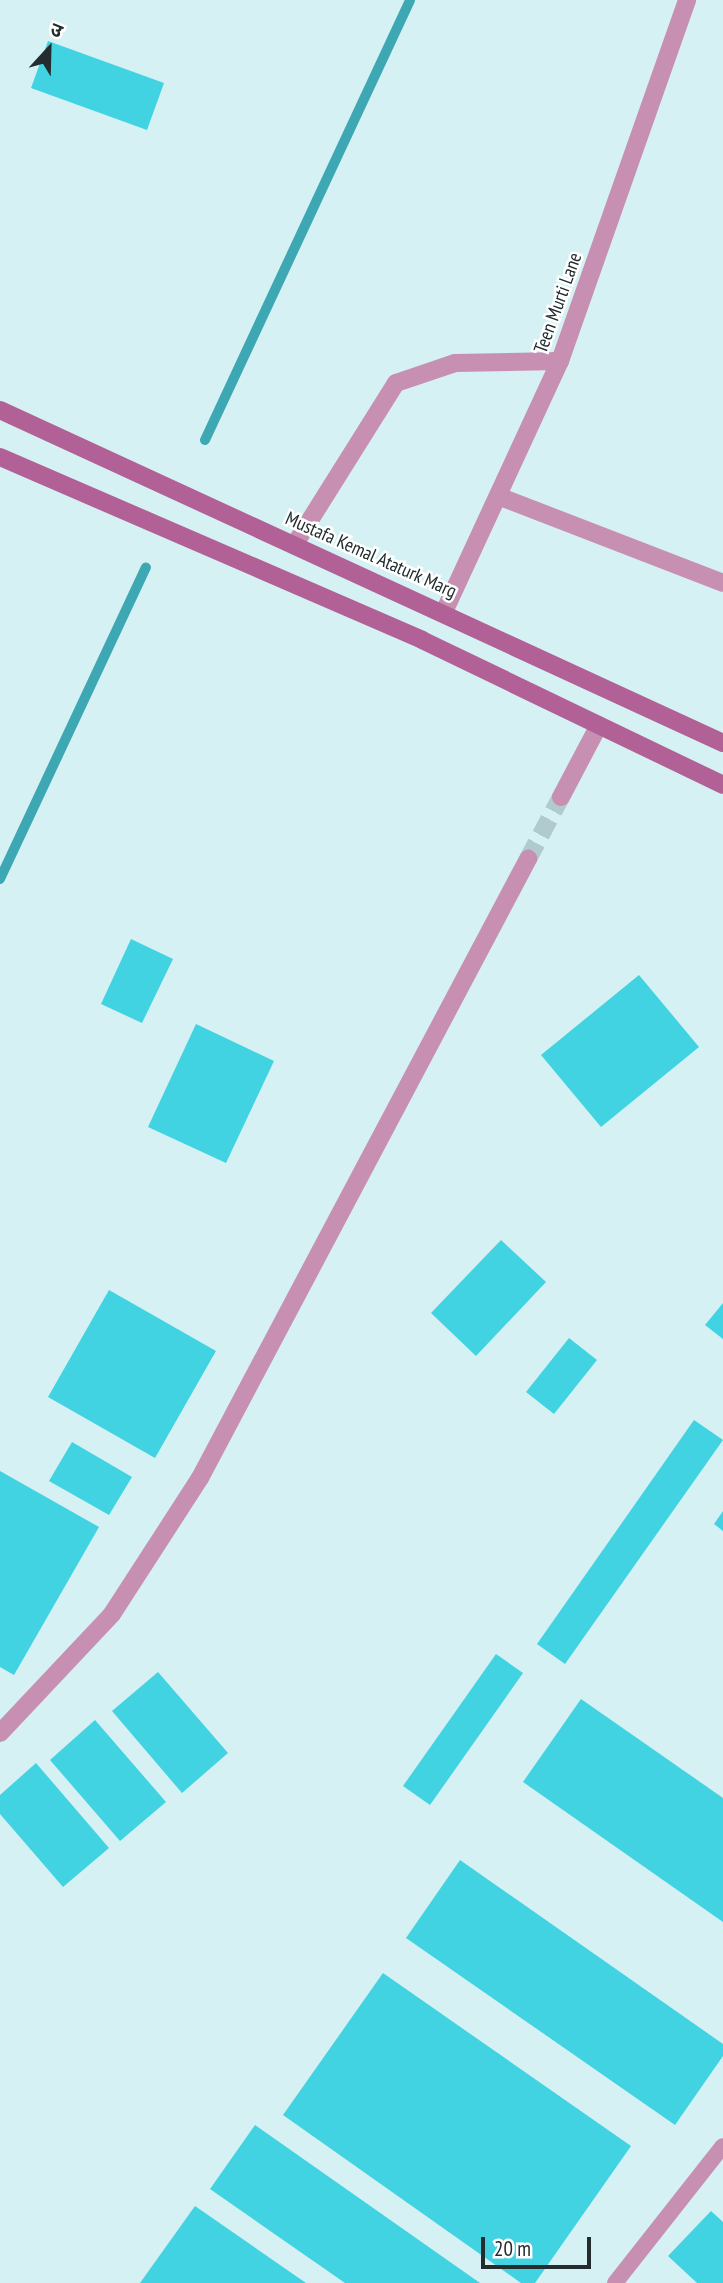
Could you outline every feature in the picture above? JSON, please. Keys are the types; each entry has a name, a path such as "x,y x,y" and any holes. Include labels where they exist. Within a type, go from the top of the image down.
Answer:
{"main road":[{"name":"Mustafa Kemal Ataturk Marg","path":"0,410 444,612 723,743"},
{"path":"0,457 422,640 723,785"}],"street":[{"name":"Teen Murti Lane","path":"444,612 560,361 687,0"},
{"path":"295,544 396,383 455,363 560,361"},
{"path":"498,496 723,583"},
{"path":"561,797 599,725"},
{"path":"0,1733 111,1614 200,1478 528,859"}],"lane":[{"path":"615,2283 723,2146"}],"building":[{"path":"48,41 164,83 147,130 31,88"},
{"path":"131,939 173,959 142,1023 101,1004"},
{"path":"639,975 699,1047 601,1127 541,1055"},
{"path":"196,1024 274,1061 226,1163 148,1127"},
{"path":"501,1240 546,1282 476,1356 431,1313"},
{"path":"109,1290 216,1351 155,1458 48,1397"},
{"path":"723,1303 723,1339 705,1325"},
{"path":"569,1338 597,1360 554,1414 526,1392"},
{"path":"694,1420 723,1440 565,1664 537,1644"},
{"path":"72,1442 132,1477 109,1515 49,1481"},
{"path":"0,1471 99,1527 14,1675 0,1667"},
{"path":"723,1511 723,1531 714,1524"},
{"path":"496,1654 523,1673 430,1805 403,1786"},
{"path":"158,1672 228,1753 182,1793 112,1711"},
{"path":"581,1699 723,1798 723,1922 523,1782"},
{"path":"95,1720 166,1802 120,1841 50,1760"},
{"path":"36,1763 109,1848 63,1887 0,1814 0,1795"},
{"path":"460,1860 723,2044 723,2056 675,2125 406,1938"},
{"path":"383,1973 631,2146 535,2283 521,2283 283,2115"},
{"path":"255,2125 480,2283 345,2283 210,2189"},
{"path":"195,2206 306,2283 140,2283"},
{"path":"711,2211 723,2222 723,2283 697,2283 668,2256"}],"waterway":[{"path":"205,440 410,0"},
{"path":"0,879 146,567"}],"tunnel":[{"path":"528,859 561,797"}]}
